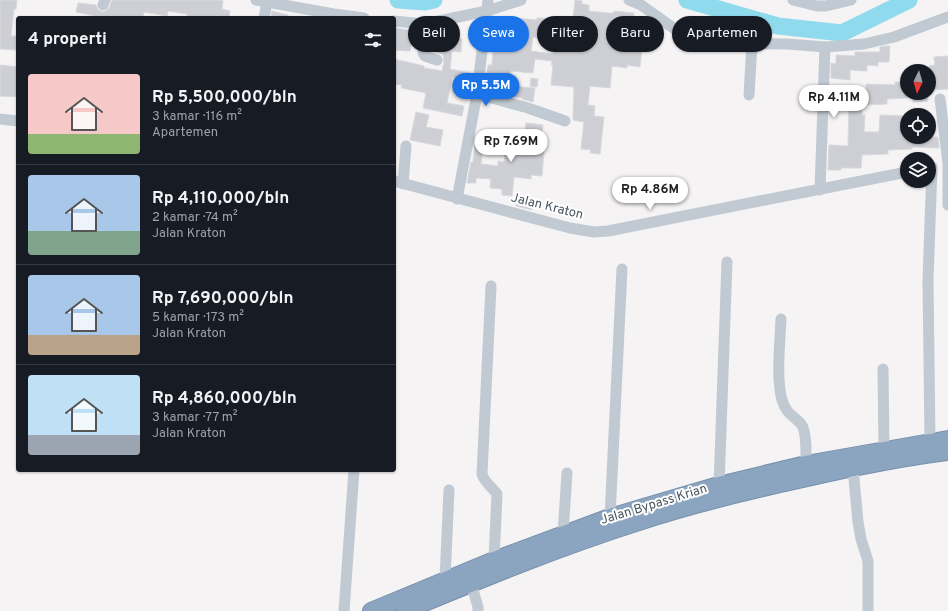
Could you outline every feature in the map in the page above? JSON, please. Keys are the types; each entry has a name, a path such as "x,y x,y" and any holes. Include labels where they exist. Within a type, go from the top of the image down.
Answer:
{"highway":[{"name":"Jalan Bypass Krian","path":"371,611 494,560 610,517 718,485 806,464 948,439"},
{"name":"Jalan Bypass Krian","path":"405,611 504,570 645,520 734,494 853,468 948,452"}],"street":[{"path":"256,0 352,16"},
{"path":"449,16 487,4 521,0"},
{"path":"628,0 641,5 672,27"},
{"path":"793,0 818,3 826,6 851,0"},
{"path":"264,16 267,2"},
{"path":"456,198 477,94 487,4"},
{"path":"772,44 825,47 864,44 894,37 948,17"},
{"path":"396,21 408,22"},
{"path":"820,190 825,47"},
{"path":"423,52 425,56 437,60"},
{"path":"750,95 752,52"},
{"path":"477,94 528,108 565,121"},
{"path":"940,99 948,163 948,205"},
{"path":"0,119 16,121"},
{"path":"398,183 406,146"},
{"path":"936,166 948,163"},
{"name":"Jalan Kraton","path":"398,183 570,228 594,232 608,231 900,173"},
{"path":"930,188 928,280 930,442"},
{"path":"718,485 727,262"},
{"path":"610,517 622,269"},
{"path":"492,286 482,474 483,479 497,494 494,560"},
{"path":"781,319 779,379 782,399 789,415 802,425 805,441 806,464"},
{"path":"883,369 884,450"},
{"path":"853,468 858,522 861,539 868,561 868,611"},
{"path":"344,611 354,472"},
{"path":"563,534 567,473"},
{"path":"445,580 449,490"},
{"path":"471,583 478,611"}],"building":[{"path":"0,0 17,0 16,9 14,9 11,36 16,36 16,50 0,49"},
{"path":"112,0 219,0 223,1 222,9 230,11 229,16 187,16 187,14 168,11 167,16 144,12 143,16 95,16 76,12 78,3 96,5 98,10 104,12 109,8"},
{"path":"575,0 582,1 582,4 589,5 589,11 634,13 634,16 606,16 606,52 642,52 640,67 627,65 627,68 612,66 610,88 590,86 588,105 595,106 594,116 604,117 600,154 590,153 591,150 581,149 584,122 573,120 574,87 551,85 552,61 535,59 533,73 511,71 509,86 535,88 533,102 502,94 502,92 485,89 488,65 492,65 493,52 529,52 529,19 537,20 537,38 533,37 531,51 553,54 553,52 598,52 598,16 573,16"},
{"path":"272,11 288,15 288,16 271,16"},
{"path":"396,28 408,30 408,51 396,50"},
{"path":"460,39 462,39 460,52"},
{"path":"890,46 889,62 878,62 878,66 867,65 867,71 850,70 850,80 831,78 831,63 836,64 836,55 855,56 855,52 880,52 880,47"},
{"path":"436,52 452,52 450,69 470,73 468,81 452,77 447,103 464,106 462,116 423,108 426,93 401,88 402,85 396,84 396,59 424,66 424,68 442,71 444,62 443,54"},
{"path":"948,56 948,89 936,90 936,64 934,57"},
{"path":"0,65 16,67 16,97 0,96"},
{"path":"531,78 538,79 537,87 530,86"},
{"path":"895,82 900,82 900,98 887,99 887,104 862,105 862,115 865,115 864,132 879,132 880,115 900,116 900,144 936,144 936,137 938,137 939,148 912,147 912,149 888,150 888,154 862,155 861,168 841,168 841,170 828,170 829,145 848,146 849,97 860,97 860,91 866,91 866,84 895,85"},
{"path":"913,100 928,101 913,102"},
{"path":"416,112 429,115 426,127 443,130 440,146 410,140"},
{"path":"526,123 543,125 540,151 544,152 542,176 531,175 531,179 514,177 512,196 502,195 502,189 490,188 491,179 476,178 476,183 467,183 471,162 473,162 475,144 483,145 481,164 498,166 498,161 504,162 506,146 532,147 533,133 525,133"},
{"path":"517,200 533,201 532,210 516,206"}],"waterway":[{"path":"398,0 425,2 434,0"},
{"path":"687,0 778,26 842,33 909,0"}]}
